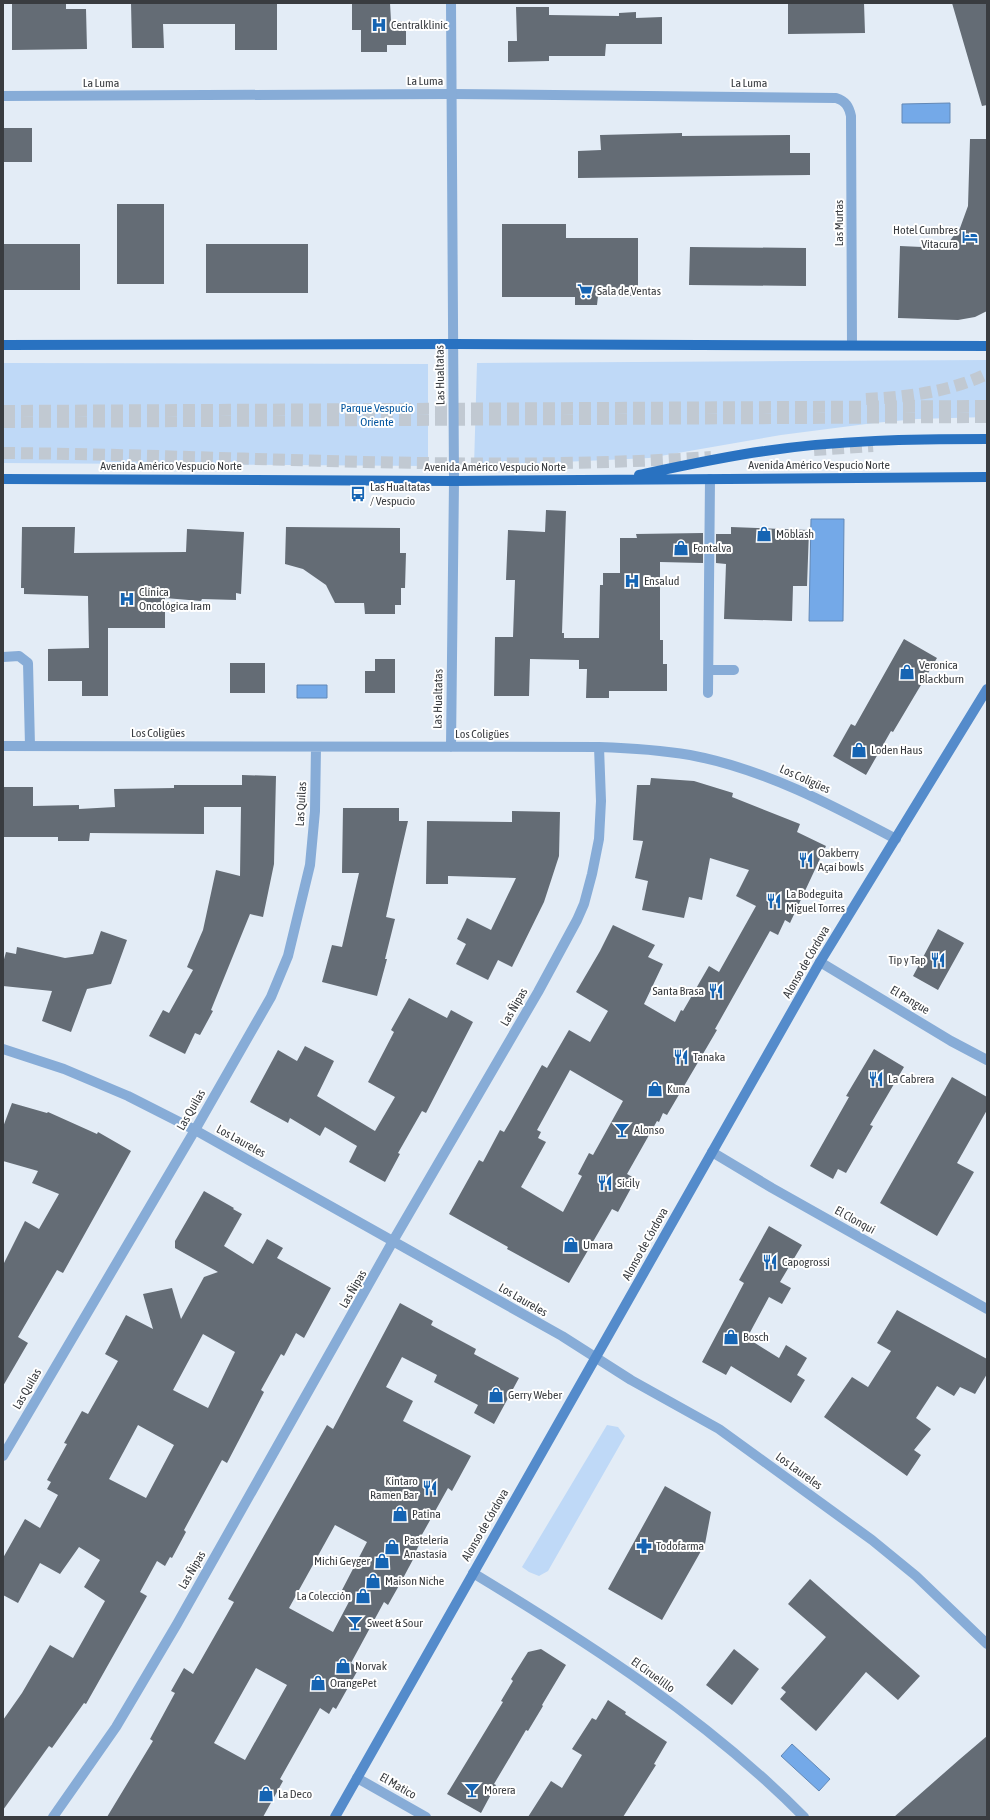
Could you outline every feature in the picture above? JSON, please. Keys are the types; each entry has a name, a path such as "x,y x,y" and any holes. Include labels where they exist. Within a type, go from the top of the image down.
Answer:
{"main road":[{"path":"3,345 453,344 987,346"},
{"path":"620,480 705,461 795,447 849,443 987,439"},
{"name":"Avenida Américo Vespucio Norte","path":"3,479 454,481 987,477"},
{"name":"Alonso de Córdova","path":"335,1817 820,962 987,688"}],"street":[{"name":"Las Hualtatas","path":"451,3 454,481 451,748"},
{"name":"La Luma","path":"3,96 451,94 831,97 842,99 845,103"},
{"name":"Las Murtas","path":"845,103 850,109 851,116 852,345"},
{"path":"708,693 710,479"},
{"path":"3,657 19,656 28,663 30,746"},
{"path":"709,670 734,670"},
{"name":"Los Coligües","path":"3,746 630,748 675,753 745,769 810,795 896,839"},
{"name":"Las Quilas","path":"3,1456 195,1130 271,997 288,956 310,866 315,811 316,747"},
{"name":"Las Ñipas","path":"53,1817 116,1727 177,1624 393,1241 538,992 582,910 592,874 599,838 601,801 599,747"},
{"name":"El Pangue","path":"820,962 951,1041 987,1060"},
{"name":"Los Laureles","path":"3,1049 64,1069 128,1096 195,1130 393,1241 596,1357 630,1380 719,1429 872,1540 916,1576 987,1644"},
{"name":"El Clonqui","path":"712,1152 761,1182 987,1309"},
{"name":"El Ciruelillo","path":"473,1573 583,1641 699,1723 743,1760 804,1817"},
{"name":"El Matico","path":"357,1778 426,1817"}],"green space":[{"path":"987,360 987,417 917,419 874,423 781,435 649,458 474,466 477,363"},
{"name":"Parque Vespucio Oriente","path":"3,363 428,364 428,466 3,463"},
{"path":"607,1425 618,1427 625,1436 548,1571 539,1576 529,1572 522,1567"}],"water":[{"path":"950,103 950,123 902,123 902,104"},
{"path":"811,519 844,519 843,621 809,621"},
{"path":"297,685 327,685 327,698 297,698"},
{"path":"792,1744 830,1779 819,1791 781,1756"}],"building":[{"path":"12,3 66,3 66,9 86,9 87,49 12,50"},
{"path":"131,3 277,3 277,50 235,50 235,24 163,24 164,48 132,48"},
{"name":"Centralklinic","path":"352,3 390,3 391,21 406,21 406,45 387,45 387,52 361,52 361,30 352,30"},
{"path":"788,3 864,3 865,33 788,34"},
{"path":"952,3 987,3 987,105 982,106"},
{"path":"516,7 549,7 549,15 619,16 619,13 636,12 636,18 662,17 662,44 606,44 605,56 549,56 549,61 508,62 508,41 517,41"},
{"path":"3,128 32,128 32,162 3,162"},
{"path":"682,133 682,136 790,135 790,153 810,153 810,175 578,178 578,151 601,150 600,135"},
{"name":"Hotel Cumbres Vitacura","path":"970,139 987,139 987,311 975,317 958,320 898,318 900,246 944,248 960,228 968,206"},
{"path":"117,204 164,204 164,284 117,284"},
{"path":"502,224 566,224 566,238 638,238 638,296 598,296 597,305 575,305 575,297 502,297"},
{"path":"3,244 80,244 80,290 3,290"},
{"path":"206,244 308,244 308,293 206,293"},
{"path":"690,247 806,248 806,286 689,285"},
{"path":"546,510 566,511 562,633 564,633 564,638 599,638 600,585 603,585 603,573 620,573 620,538 637,538 636,534 703,533 703,563 660,562 660,640 663,640 663,664 667,664 667,691 609,691 609,698 586,698 587,669 579,669 579,660 530,659 529,696 494,696 495,637 513,637 515,580 506,580 508,530 545,532"},
{"path":"22,527 75,527 74,553 186,552 187,529 244,532 241,594 236,593 236,600 202,599 201,601 165,598 165,628 108,628 108,696 82,696 82,681 48,681 48,649 89,648 88,596 24,594 24,588 21,588"},
{"path":"286,527 400,528 400,553 406,553 405,588 401,588 401,605 395,605 395,614 365,614 364,603 335,603 326,585 303,569 285,564"},
{"path":"731,527 809,530 807,586 793,586 792,621 724,619 726,564 716,563 716,534 731,534"},
{"path":"904,639 937,658 893,732 891,731 866,775 833,756 851,724 855,726"},
{"path":"375,659 395,659 395,693 365,693 365,671 375,671"},
{"path":"230,663 265,663 265,693 230,693"},
{"path":"242,775 276,776 274,864 263,917 250,914 211,1010 213,1011 200,1035 195,1033 185,1054 149,1036 163,1010 169,1013 193,970 187,967 203,930 216,870 240,876 241,807 204,807 204,834 90,833 89,841 58,841 58,837 3,837 3,787 33,787 33,806 79,805 79,809 115,807 114,789 174,788 174,785 242,785"},
{"path":"651,778 694,781 733,793 732,797 800,824 797,832 826,846 790,923 785,920 778,935 770,931 715,1029 717,1030 667,1115 663,1113 659,1122 657,1121 627,1174 636,1179 618,1212 612,1209 569,1283 507,1249 508,1247 449,1214 479,1160 483,1162 500,1130 504,1132 542,1065 547,1068 569,1030 590,1042 608,1011 576,992 613,925 655,945 648,957 663,964 644,1004 675,1022 709,966 719,972 756,906 736,896 749,870 710,858 702,900 689,897 684,918 642,910 648,881 635,878 643,841 633,840 637,785 650,785","holes":["570,1070 623,1101 593,1155 589,1153 578,1174 582,1176 563,1212 521,1187 546,1142 538,1138 541,1132 537,1130"]},
{"path":"343,808 399,808 399,821 408,821 386,917 395,919 385,959 387,959 377,996 322,982 332,945 342,947 359,873 342,873"},
{"path":"512,811 560,812 559,856 544,902 512,967 498,960 488,980 456,964 466,944 457,939 467,918 491,930 516,878 448,876 448,884 426,884 427,821 512,822"},
{"name":"Tip y Tap","path":"938,929 964,943 938,990 913,976"},
{"path":"101,931 127,940 111,984 87,989 71,1032 42,1021 52,991 3,986 3,963 6,952 16,954 17,947 65,958 93,954"},
{"path":"409,998 447,1018 451,1010 473,1022 426,1113 422,1111 398,1153 400,1154 385,1182 349,1162 357,1146 325,1127 320,1136 290,1118 288,1123 250,1102 278,1050 297,1061 305,1046 334,1061 317,1096 375,1131 395,1097 368,1082 394,1032 391,1030"},
{"path":"874,1049 904,1067 870,1125 873,1126 846,1173 838,1169 833,1179 810,1166 849,1097 846,1096"},
{"path":"952,1077 987,1097 987,1110 957,1163 974,1172 937,1236 880,1203"},
{"path":"12,1103 47,1113 48,1112 97,1134 98,1132 131,1151 63,1273 57,1270 18,1337 28,1343 3,1386 3,1265 25,1221 39,1229 59,1194 32,1183 38,1171 3,1161 3,1127"},
{"path":"204,1191 242,1214 224,1246 253,1264 267,1239 283,1248 277,1258 331,1288 304,1338 296,1333 284,1356 281,1354 261,1390 264,1392 227,1463 222,1460 184,1530 186,1532 172,1558 170,1557 165,1566 157,1561 140,1592 147,1596 86,1704 84,1703 52,1748 49,1746 3,1810 3,1720 22,1693 50,1645 73,1658 105,1601 84,1587 100,1560 79,1547 60,1574 40,1563 18,1603 3,1595 3,1558 25,1519 40,1528 58,1495 47,1489 51,1482 47,1480 67,1444 64,1443 82,1411 88,1414 118,1361 105,1354 126,1315 153,1329 143,1294 172,1288 181,1319 204,1277 218,1272 175,1248 175,1241","holes":["203,1334 235,1352 208,1408 173,1390","138,1425 174,1445 146,1498 109,1479"]},
{"path":"769,1226 802,1245 780,1282 791,1288 782,1304 769,1297 747,1338 779,1358 786,1345 807,1358 797,1375 805,1380 791,1403 731,1366 726,1375 702,1362 744,1283 739,1280"},
{"path":"400,1303 433,1321 431,1325 476,1349 474,1354 519,1378 494,1424 474,1413 478,1405 434,1382 437,1375 402,1357 386,1387 413,1401 403,1421 471,1456 452,1491 448,1488 419,1540 421,1541 416,1551 417,1552 401,1582 388,1605 384,1602 351,1663 359,1668 336,1709 333,1707 329,1714 320,1708 280,1779 283,1781 263,1817 107,1817 153,1741 150,1739 175,1693 171,1691 184,1668 193,1674 234,1602 228,1599 327,1425 333,1429","holes":["335,1525 367,1542 342,1590 352,1596 333,1632 289,1608","256,1668 287,1685 245,1760 214,1743"]},
{"path":"897,1310 987,1359 987,1374 975,1394 960,1387 954,1396 937,1386 916,1418 931,1429 914,1450 921,1455 907,1476 824,1417 852,1377 868,1387 891,1351 877,1343"},
{"path":"665,1486 711,1512 705,1544 662,1620 608,1589"},
{"path":"810,1579 920,1676 898,1700 866,1672 816,1731 780,1699 786,1692 781,1688 826,1637 788,1604"},
{"path":"541,1649 566,1665 528,1731 526,1730 494,1784 496,1785 481,1813 447,1794 503,1702 501,1701 513,1681 511,1679 528,1652"},
{"path":"734,1649 759,1669 732,1705 706,1685"},
{"path":"608,1700 626,1712 625,1714 667,1742 654,1764 656,1765 623,1817 528,1817 551,1781 562,1788 582,1755 572,1749 592,1718 596,1720"},
{"path":"987,1736 987,1817 894,1817 960,1759"}],"tunnel":[{"path":"866,399 897,397 943,389 987,374"},
{"path":"3,411 987,406"},
{"path":"3,422 987,417"},
{"path":"814,450 873,446"},
{"path":"3,453 446,463 622,462 711,457"}],"place":[{"name":"Centralklinic","path":"379,25"},
{"name":"Hotel Cumbres Vitacura","path":"970,237"},
{"name":"Sala de Ventas","path":"585,291"},
{"name":"Las Hualtatas / Vespucio","path":"358,494"},
{"name":"Moblash","path":"764,534"},
{"name":"Fontalva","path":"681,548"},
{"name":"Ensalud","path":"632,581"},
{"name":"Clínica Oncológica Iram","path":"127,599"},
{"name":"Veronica Blackburn","path":"907,672"},
{"name":"Loden Haus","path":"859,750"},
{"name":"Oakberry Açaí bowls","path":"806,860"},
{"name":"La Bodeguita Miguel Torres","path":"774,901"},
{"name":"Tip y Tap","path":"938,960"},
{"name":"Santa Brasa","path":"716,991"},
{"name":"Tanaka","path":"681,1057"},
{"name":"La Cabrera","path":"876,1079"},
{"name":"Kuna","path":"655,1089"},
{"name":"Alonso","path":"622,1130"},
{"name":"Sicily","path":"605,1183"},
{"name":"Umara","path":"571,1245"},
{"name":"Capogrossi","path":"770,1262"},
{"name":"Bosch","path":"731,1337"},
{"name":"Gerry Weber","path":"496,1395"},
{"name":"Kintaro Ramen Bar","path":"430,1488"},
{"name":"Patina","path":"400,1514"},
{"name":"Todofarma","path":"644,1546"},
{"name":"Pastelería Anastasía","path":"392,1547"},
{"name":"Michi Geyger","path":"382,1561"},
{"name":"Maison Niche","path":"373,1581"},
{"name":"La Colección","path":"363,1596"},
{"name":"Sweet & Sour","path":"355,1623"},
{"name":"Norvak","path":"343,1666"},
{"name":"OrangePet","path":"318,1683"},
{"name":"Morera","path":"472,1790"},
{"name":"La Deco","path":"266,1794"}]}
